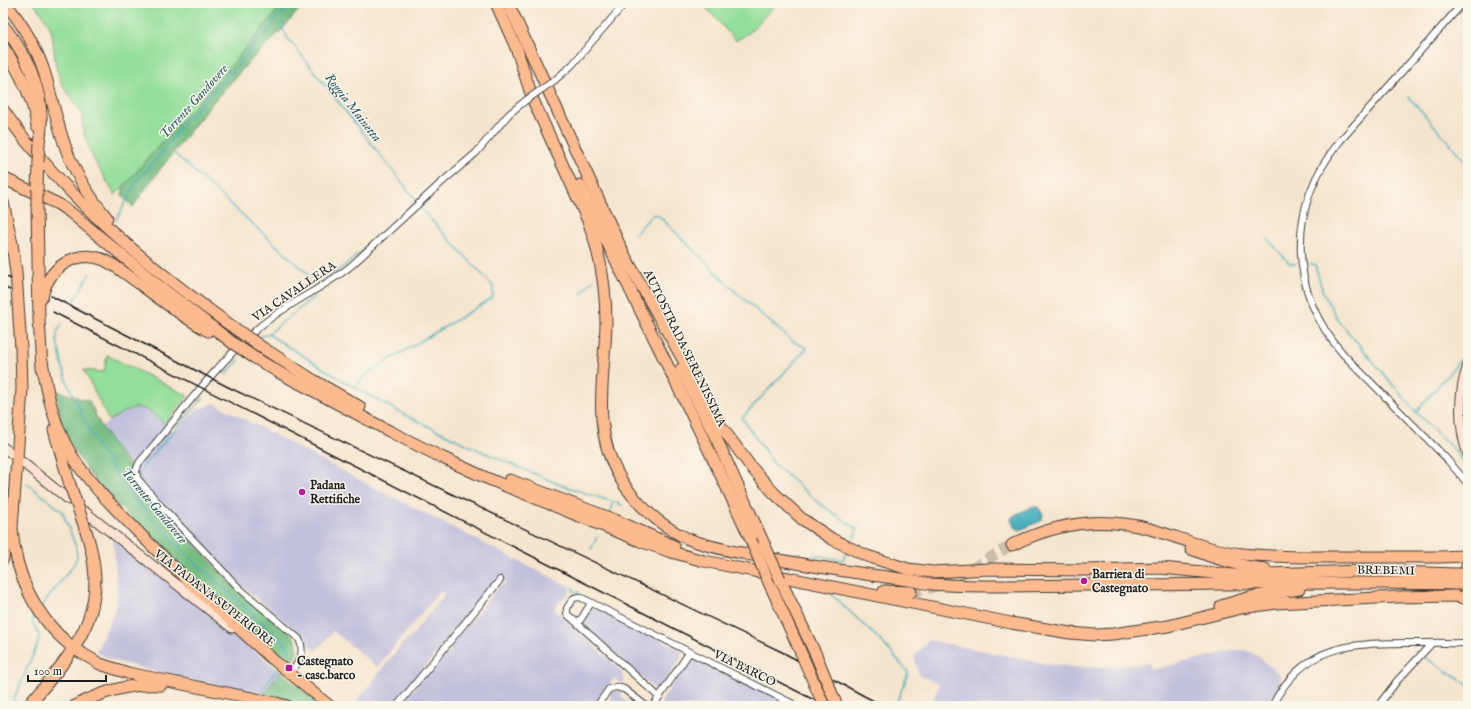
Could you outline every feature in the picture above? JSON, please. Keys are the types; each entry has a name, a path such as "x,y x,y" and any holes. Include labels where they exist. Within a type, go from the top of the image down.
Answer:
{"highway":[{"path":"5,3 17,20 38,57 44,71 69,158 83,184 106,217 148,262"},
{"name":"AUTOSTRADA SERENISSIMA","path":"496,3 614,258 725,482 824,706"},
{"name":"AUTOSTRADA SERENISSIMA","path":"508,3 623,253 717,440 816,655 837,706"},
{"path":"3,25 17,42 32,73 40,98 42,118 39,142 37,205 39,319 45,396 70,485 83,517 94,562 95,576 92,610 85,628 67,658 28,706"},
{"path":"3,46 29,94 36,117 39,142"},
{"path":"516,47 533,100 589,223 602,267 605,292 606,323 601,421 608,451 620,476 629,490 650,513 669,528 700,543 726,550 844,572 929,584 1023,586 1304,578"},
{"path":"3,110 44,163 86,207 148,262 263,348 312,380 383,420 454,456 516,482 615,520 678,547 704,555 875,590 911,592"},
{"path":"3,178 44,197 70,212 154,282 234,344 298,383 441,457 527,495 668,551 704,561 1052,630 1076,633 1113,634 1178,624 1241,608 1277,603 1397,597 1455,596 1468,599"},
{"path":"3,202 16,272 22,362 20,435 12,528 13,540 20,571 37,608 48,623 75,648 100,664 122,672 256,698 287,706"},
{"path":"3,238 16,272"},
{"path":"623,253 714,414 735,446 764,482 802,519 852,550 886,563 908,569 933,572 989,569 1086,570 1161,568 1218,574 1304,578"},
{"path":"39,319 44,287 53,272 68,261 77,258 95,258 103,260 119,269 192,322 234,344"},
{"path":"42,361 49,396 61,435 71,454 91,482 170,564 270,658"},
{"path":"3,559 20,435"},
{"path":"1012,545 1041,532 1072,524 1095,522 1150,529 1213,549 1244,554 1291,557 1457,557 1468,555"},
{"path":"1127,525 1163,537 1206,555 1242,566 1279,570 1362,571"},
{"name":"BREBEMI","path":"1304,578 1362,571 1462,579"},
{"name":"BREBEMI","path":"1304,578 1381,582 1462,579"},
{"path":"1152,628 1232,602 1268,593 1305,588 1362,585 1381,582"},
{"path":"75,706 97,695 143,685 166,686 238,698 256,698"}],"main road":[{"path":"1468,365 1462,388 1460,409 1462,430 1468,455"},
{"path":"3,447 12,454"},
{"path":"22,462 69,500"},
{"name":"VIA PADANA SUPERIORE","path":"83,517 270,658 330,706"},
{"path":"1468,562 1464,575 1464,584 1468,595"}],"street":[{"name":"VIA CAVALLERA","path":"290,674 301,658 305,646 296,635 239,588 142,484 137,478 136,471 139,463 192,397 224,361 258,328 352,265 442,182 476,153 509,114 555,80 572,65 625,3"},
{"path":"1463,3 1340,141 1327,158 1316,176 1307,201 1301,228 1300,249 1302,270 1307,291 1319,321 1330,339 1344,356 1444,456 1468,484"},
{"path":"397,706 500,580"},
{"name":"VIA BARCO","path":"689,653 657,703 567,614 567,608 576,597 591,603 791,703"},
{"path":"578,624 591,603"},
{"path":"1272,706 1280,691 1293,674 1310,660 1338,648 1356,645 1468,642"},
{"path":"1378,706 1397,681 1432,643"},
{"path":"597,706 609,690 616,687 622,688 646,706"}],"shaded area":[{"path":"214,403 371,486 570,587 570,591 555,607 555,610 621,670 625,681 622,685 614,678 593,706 401,706 441,656 447,655 450,651 448,649 501,584 503,586 506,582 500,577 392,706 353,706 406,639 408,640 445,594 440,591 377,667 333,631 316,651 304,642 297,632 243,587 187,527 202,552 143,490 142,481 116,449 101,427 123,412 135,408 143,408 149,410 175,432 195,411"},
{"path":"113,537 143,559 280,671 263,695 193,681 115,661 96,652 116,608 117,585"},
{"path":"593,607 596,607 682,651 682,656 660,690 656,691 584,625 583,621"},
{"path":"928,640 1047,664 1074,667 1100,667 1149,663 1150,670 1237,650 1245,650 1260,657 1279,674 1281,680 1267,706 932,706 930,705 939,686 937,683 919,675 914,657"},
{"path":"693,657 792,701 797,706 664,706 662,700 690,659"},
{"path":"617,690 622,692 621,697 633,706 606,706 612,699 610,694 612,691"}],"green space":[{"path":"33,3 284,3 213,87 115,195 94,160 85,138 81,112 62,85 56,67 52,33 49,25"},
{"path":"284,3 305,3 278,34 248,63 212,103 148,185 133,207 122,195 124,186 179,123 213,87"},
{"path":"702,3 777,3 750,32 736,41"},
{"path":"107,355 188,396 165,424 150,412 138,408 126,411 109,421 84,370 104,372"},
{"path":"57,391 89,401 101,426 116,449 142,481 143,490 236,588 292,635 298,648 294,659 288,667 207,595 98,485 82,463 61,427"},
{"path":"280,671 315,700 316,704 314,706 301,705 263,695"}],"water":[{"path":"1033,506 1038,507 1043,514 1042,520 1020,530 1014,527 1011,519 1013,516"}],"waterway":[{"name":"Roggia Mainetta","path":"282,10 289,3"},
{"name":"Torrente Gandovere","path":"116,220 137,181 160,155 184,122 237,66 250,49 262,39 276,18 295,3"},
{"name":"Roggia Mainetta","path":"282,21 287,37 416,200"},
{"path":"1409,97 1468,164"},
{"path":"175,154 318,283 344,266 368,246 414,203 415,199"},
{"path":"354,387 371,371 491,299 493,296 493,286 421,209"},
{"path":"634,235 652,215 658,215 736,292 792,341 807,348 742,418 774,464 820,504 857,529 854,538"},
{"path":"1268,239 1289,263 1296,264"},
{"path":"1310,263 1315,265 1323,292 1338,320 1416,412 1456,452 1468,470"},
{"name":"Torrente Gandovere","path":"74,301 90,273"},
{"path":"581,294 593,280"},
{"path":"268,334 315,296"},
{"name":"Torrente Gandovere","path":"62,324 57,332 57,341 63,368 68,384 97,446 138,503 188,556 288,646 289,650 282,662"},
{"path":"260,337 268,334 345,382 407,416 485,453 564,486 622,505"},
{"path":"1416,412 1468,351"},
{"path":"226,374 239,360"},
{"path":"141,477 143,466 203,398"},
{"path":"26,483 62,511 76,547 77,558 72,567 41,607"},
{"path":"610,511 613,502"},
{"path":"591,549 597,537"},
{"path":"813,558 814,555 843,560 847,552"},
{"path":"573,587 573,590 580,594"},
{"path":"830,593 883,643 908,672 897,701"},
{"path":"11,706 38,643 39,635 32,621 35,614"},
{"path":"1423,656 1468,685"},
{"name":"Torrente Gandovere","path":"261,695 263,689 277,669"},
{"path":"752,680 798,704"}],"tunnel":[{"path":"911,592 924,590 950,580 1012,545"}],"railway":[{"path":"3,275 11,279"},
{"path":"3,287 10,290"},
{"path":"51,296 226,386 782,652 883,706"},
{"path":"53,312 826,706"}],"place":[{"name":"Padana Rettifiche","path":"302,492"},
{"name":"Barriera di Castegnato","path":"1084,581"},
{"name":"Castegnato - casc.barco","path":"289,668"}]}
